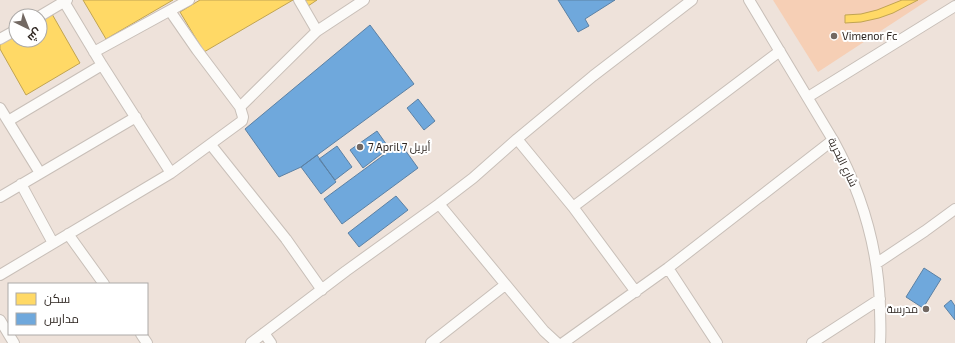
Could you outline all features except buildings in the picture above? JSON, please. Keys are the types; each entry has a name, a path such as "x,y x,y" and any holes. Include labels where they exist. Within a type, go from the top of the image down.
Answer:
{"street":[{"path":"94,52 189,0"},
{"path":"299,0 317,31"},
{"path":"240,107 317,31 364,0"},
{"path":"251,343 473,178 517,139 593,76 692,0"},
{"name":"شارع البحرية","path":"749,0 833,140 845,162 860,196 877,263 880,299 880,343"},
{"path":"48,11 64,1 102,66 171,173"},
{"path":"808,97 955,7"},
{"path":"0,275 171,173 242,122 243,117 240,107 170,11"},
{"path":"573,207 780,51"},
{"path":"8,121 102,66"},
{"path":"0,108 40,173"},
{"path":"0,197 136,117"},
{"path":"517,139 573,207 636,292"},
{"path":"563,343 668,268 833,140"},
{"path":"211,145 286,239 322,290"},
{"path":"21,184 53,243"},
{"path":"439,204 544,331 557,343"},
{"path":"877,263 926,231 955,209"},
{"path":"68,234 103,283"},
{"path":"668,268 717,343"},
{"path":"431,343 505,285"},
{"path":"812,343 880,299"},
{"path":"0,320 8,333"},
{"path":"264,333 271,343"},
{"path":"141,335 147,343"}],"shaded area":[{"name":"Vimenor Fc","path":"773,0 928,0 818,72"}],"place":[{"name":"Vimenor Fc","path":"834,36"},
{"name":"7 April 7 أبريل","path":"360,147"},
{"name":"مدرسة","path":"926,309"}]}
